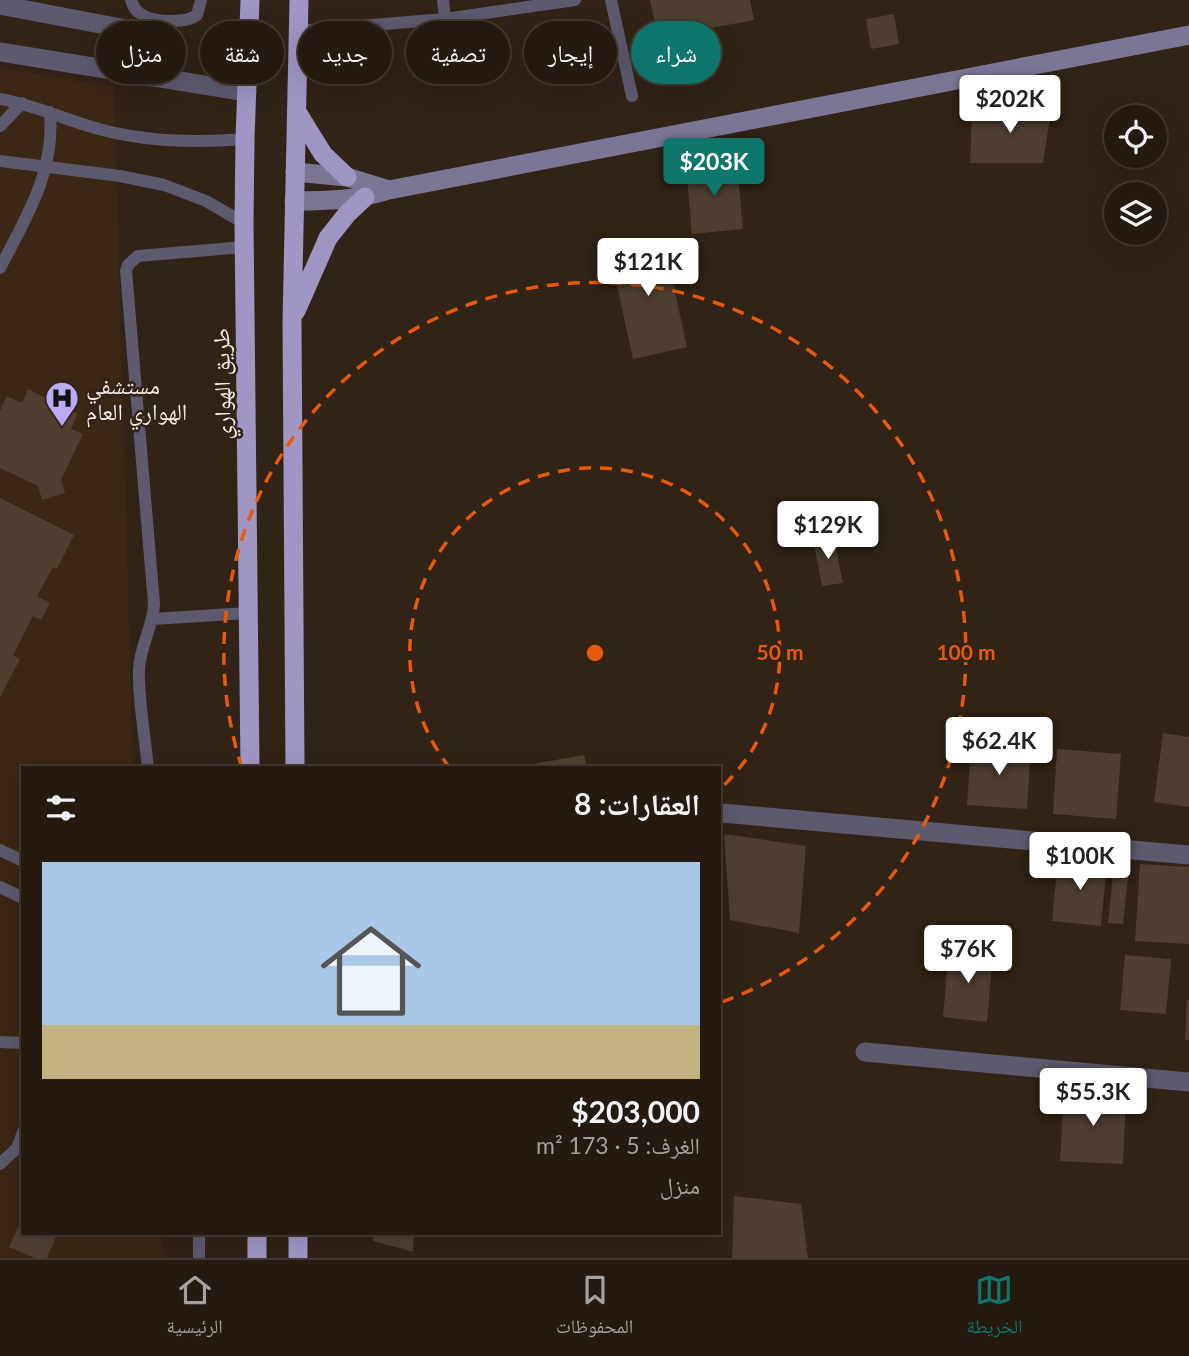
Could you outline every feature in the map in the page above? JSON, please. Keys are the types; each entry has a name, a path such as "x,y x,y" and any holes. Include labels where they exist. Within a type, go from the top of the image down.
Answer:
{"highway":[{"name":"طريق الهواري","path":"250,0 244,223 250,766"},
{"path":"298,21 299,0"},
{"path":"295,766 292,322 298,31"},
{"path":"297,111 323,154 347,177"},
{"path":"292,322 328,238 365,197"},
{"path":"257,1235 257,1258"},
{"path":"298,1235 298,1258"}],"main road":[{"path":"294,201 365,197 389,190 1189,35"},
{"path":"295,172 347,177 389,190"}],"street":[{"path":"0,5 96,22"},
{"path":"0,52 96,68"},
{"path":"186,83 247,92"},
{"path":"722,813 1189,855"},
{"path":"865,1052 1189,1082"}],"lane":[{"path":"131,0 136,10 150,19 187,20 197,15 201,0"},
{"path":"443,0 445,19"},
{"path":"392,23 445,19 521,4 575,0"},
{"path":"611,0 632,96"},
{"path":"0,99 50,111 83,125 128,136 186,142 245,139"},
{"path":"0,126 22,103"},
{"path":"0,268 47,168 51,140 50,111"},
{"path":"0,161 120,176 164,185 206,201 244,223"},
{"path":"148,766 139,669 153,619 153,595 126,271 128,265 138,256 244,247"},
{"path":"153,619 248,613"},
{"path":"0,850 21,860"},
{"path":"0,887 21,897"},
{"path":"0,1042 21,1044"},
{"path":"0,1164 17,1148 21,1137"},
{"path":"199,1235 200,1258"}],"shaded area":[{"name":"مستشفي الهواري العام","path":"0,68 114,87 133,766 21,766 21,1235 162,1235 164,1258 0,1258"}],"building":[{"path":"650,0 750,0 754,20 721,26 721,21 654,21"},
{"path":"894,14 899,44 871,49 866,19"},
{"path":"1052,105 1043,163 970,163 972,111"},
{"path":"737,163 743,229 692,234 686,167"},
{"path":"663,238 687,347 633,359 609,249"},
{"path":"28,389 44,397 48,389 65,398 62,407 78,414 71,429 83,434 61,480 65,493 42,500 38,486 0,468 0,411 7,396 22,403"},
{"path":"0,498 74,535 57,569 53,567 37,596 50,603 41,620 33,616 13,655 20,659 0,698"},
{"path":"833,535 843,583 822,586 813,539"},
{"path":"1163,733 1189,737 1189,807 1154,802"},
{"path":"971,744 1031,748 1027,809 967,805"},
{"path":"1057,749 1121,754 1116,819 1053,814"},
{"path":"584,755 587,766 522,766"},
{"path":"724,834 806,846 799,933 730,920"},
{"path":"1058,859 1107,864 1101,926 1052,921"},
{"path":"1140,864 1189,867 1189,944 1135,941"},
{"path":"1114,866 1129,868 1123,924 1108,923"},
{"path":"949,949 993,953 987,1022 943,1017"},
{"path":"1125,955 1171,959 1166,1014 1120,1010"},
{"path":"1187,1000 1189,1040 1185,1040"},
{"path":"1064,1092 1126,1096 1123,1164 1060,1161"},
{"path":"734,1196 801,1204 808,1258 732,1258"},
{"path":"21,1221 21,1235 57,1235 47,1258 35,1258 9,1247"},
{"path":"373,1235 414,1235 413,1252 373,1241"}],"place":[{"name":"مستشفي الهواري العام","path":"62,428"}]}
